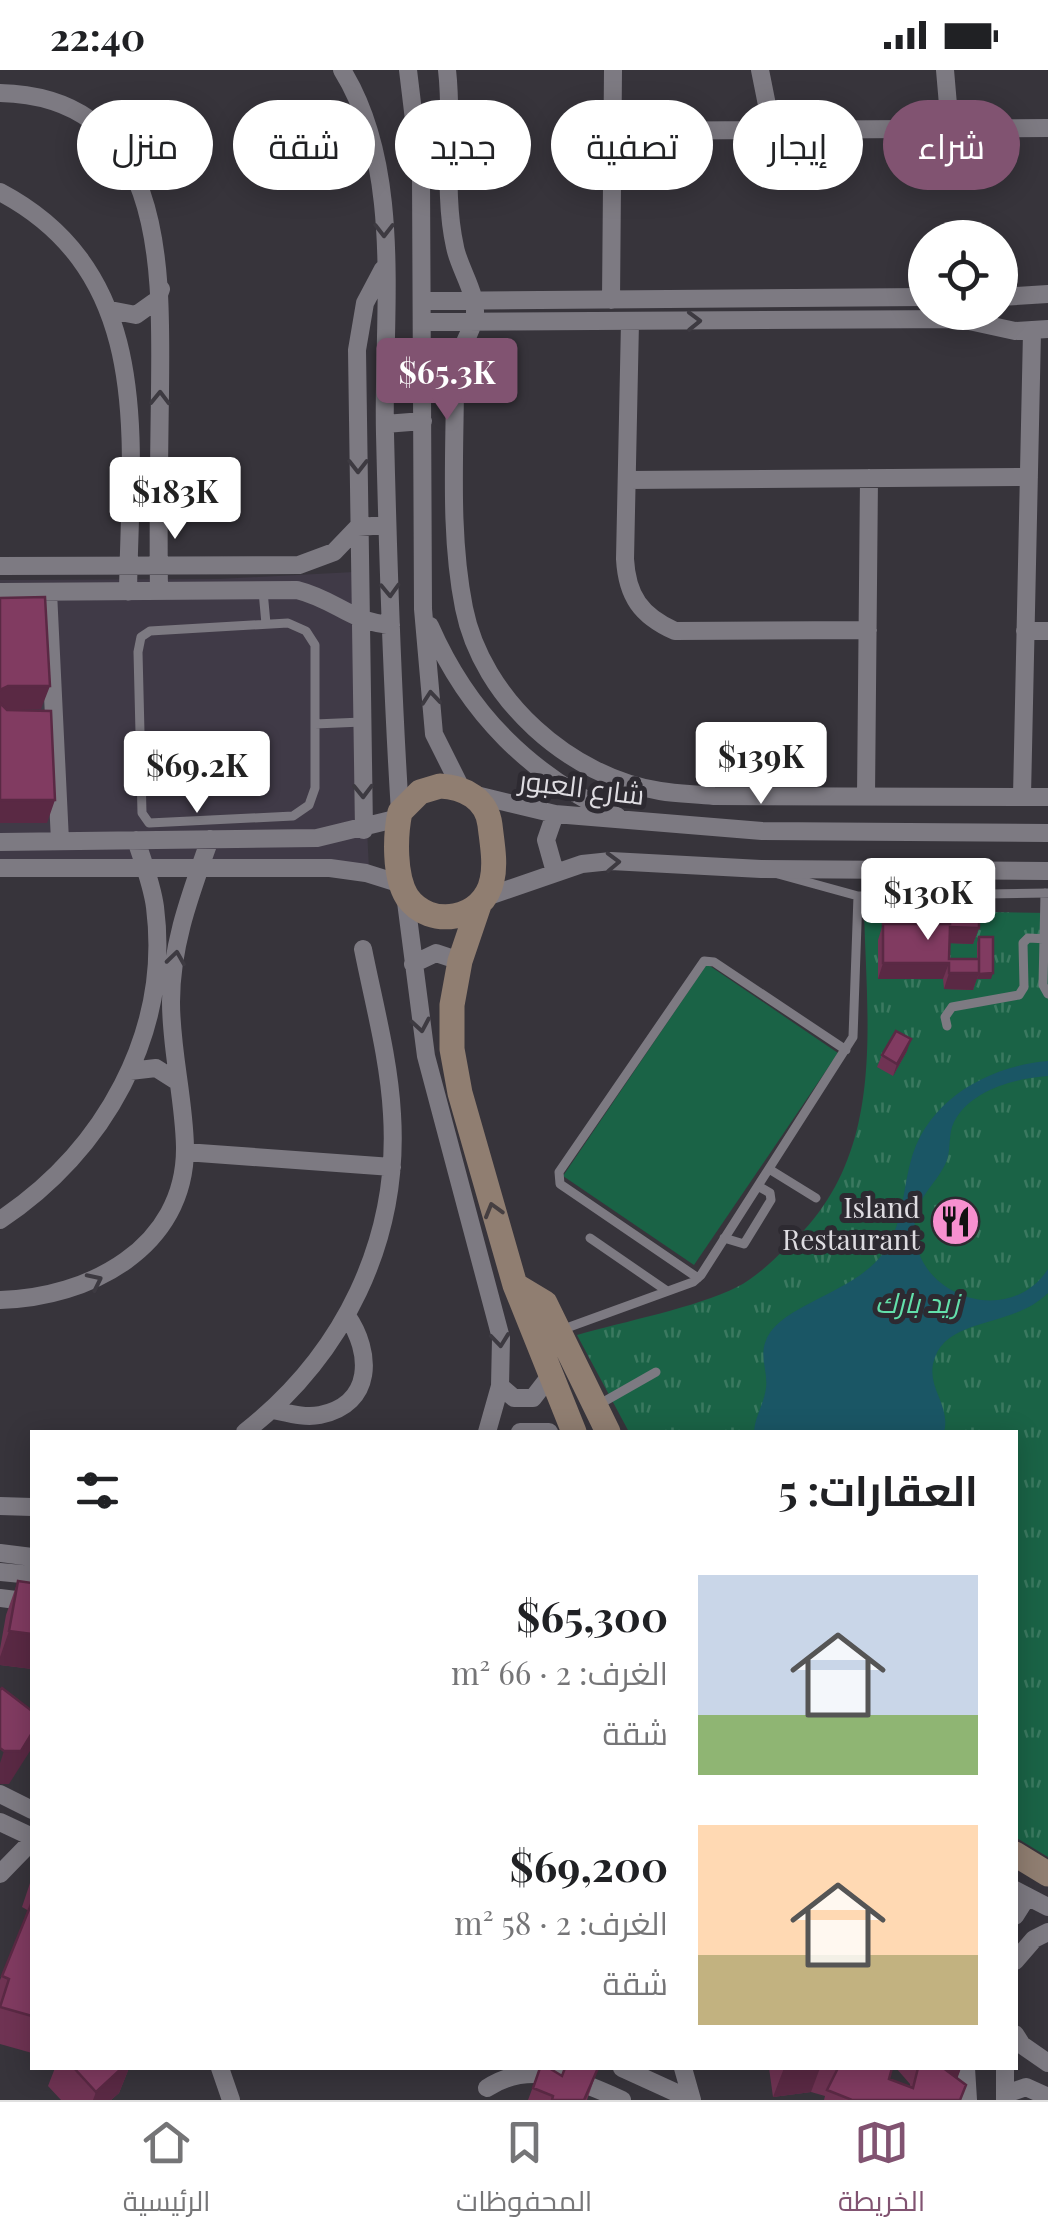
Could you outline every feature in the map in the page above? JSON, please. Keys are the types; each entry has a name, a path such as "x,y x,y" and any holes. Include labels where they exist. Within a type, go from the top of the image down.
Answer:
{"street":[{"path":"342,70 374,144 384,205 385,424 403,889 436,1101 497,1315 500,1386 488,1430"},
{"path":"408,70 419,131 423,609 434,734 466,791 489,819 494,866 460,961 452,1004 452,1049 460,1093 515,1286 573,1430"},
{"path":"447,70 450,222 462,276 474,298 474,320 456,355 456,558 464,612 478,646 516,710 557,747 606,775 659,791 1048,796"},
{"path":"612,70 612,100"},
{"path":"760,70 766,100"},
{"path":"945,70 948,100"},
{"path":"0,93 46,99 71,108 112,138 141,187 161,289 158,592"},
{"path":"1020,128 1048,128"},
{"path":"599,323 604,300 609,190"},
{"path":"0,192 38,216 66,245 110,310 131,399 128,592"},
{"path":"364,830 357,350 365,303 384,269"},
{"path":"110,310 136,315 158,300 161,289"},
{"path":"1018,296 1048,294"},
{"path":"422,301 908,297"},
{"path":"637,300 626,582 636,604 653,621 675,631 868,630"},
{"path":"422,322 908,319"},
{"path":"1022,796 1029,477 1040,330"},
{"path":"385,424 424,421"},
{"path":"628,480 1029,477"},
{"path":"866,796 869,478"},
{"path":"0,566 299,565 334,552 358,526 388,526"},
{"path":"0,592 263,591 316,595 360,622 391,625"},
{"path":"48,592 45,722 60,841"},
{"path":"423,609 447,665 491,726 523,758 572,794 626,820"},
{"path":"1026,631 1048,631"},
{"path":"0,842 317,838 364,830 399,815 411,798 429,788 466,791"},
{"name":"شارع العبور","path":"466,791 555,814 762,831 1048,833"},
{"path":"555,814 546,840 555,872"},
{"path":"0,1300 45,1298 80,1289 112,1272 140,1249 162,1220 177,1188 185,1152 178,1082 163,998 156,921 136,840"},
{"path":"0,1220 70,1161 101,1122 130,1071 163,998 181,922 210,840"},
{"path":"0,868 348,870 403,889 420,909 439,917 461,915 482,901 555,872 611,861 761,869 1048,870"},
{"path":"247,1430 273,1410 310,1371 347,1316 376,1246 392,1168 389,1082 363,949"},
{"path":"413,964 436,953 460,961"},
{"path":"130,1071 156,1068 178,1082"},
{"path":"185,1152 392,1168"},
{"path":"515,1286 546,1302 607,1430"},
{"path":"273,1410 322,1415 350,1399 360,1386 366,1354 362,1338 347,1316"},
{"path":"500,1386 514,1398 533,1398 550,1376"},
{"path":"0,1506 30,1507"},
{"path":"0,1553 30,1557"},
{"path":"0,1572 30,1575"},
{"path":"0,1598 30,1602"},
{"path":"0,1794 30,1809"},
{"path":"0,1822 30,1838"},
{"path":"0,1874 30,1841"},
{"path":"1018,1856 1048,1874"},
{"path":"1021,1893 1048,1908"},
{"path":"1018,1958 1034,1939 1048,1932"},
{"path":"1018,2039 1048,2063"},
{"path":"221,2070 232,2100"},
{"path":"484,2094 492,2070"},
{"path":"635,2070 692,2100"},
{"path":"684,2070 692,2100"},
{"path":"966,2070 968,2100"},
{"path":"1005,2070 1006,2097 1026,2087 1048,2096"},
{"path":"484,2094 520,2075 580,2074 622,2100"}],"lane":[{"path":"263,591 266,624"},
{"path":"298,625 315,645 315,724 315,788 310,805 292,816 155,826 144,819 138,652 141,637 150,631 298,625"},
{"path":"315,724 362,722"},
{"path":"265,818 267,839"},
{"path":"761,869 858,896 1046,893 1043,985 1048,994"},
{"path":"561,1330 698,1278 846,1050 856,1024 858,896"},
{"path":"948,1026 946,1013 952,1008 1019,995 1024,987 1022,943 1046,939"},
{"path":"698,1278 560,1184 559,1172 704,961 714,962 846,1050"},
{"path":"769,1169 816,1198"},
{"path":"724,1238 739,1246 744,1244 772,1198 758,1186"},
{"path":"590,1238 667,1292"},
{"path":"594,1407 656,1372"}],"shaded area":[{"path":"354,572 369,869 0,863 0,580 219,579"}],"green space":[{"name":"زيد بارك","path":"864,910 1048,913 1048,1857 1018,1839 1018,1430 628,1430 577,1335 681,1308 737,1287 768,1265 818,1214 841,1176 856,1135 864,1092"},
{"path":"707,964 838,1053 694,1265 563,1176"}],"water":[{"path":"1048,1061 1048,1076 995,1088 961,1111 952,1127 947,1160 917,1212 917,1247 927,1268 943,1285 964,1296 986,1300 1009,1298 1030,1288 1048,1269 1048,1293 1016,1313 950,1337 940,1348 932,1373 945,1414 944,1430 754,1430 766,1388 765,1343 772,1330 800,1308 854,1279 884,1252 898,1220 918,1142 944,1105 981,1079 1025,1064"}],"building":[{"path":"45,597 50,686 8,686 0,690 0,598"},
{"path":"0,703 7,710 51,711 55,800 0,800"},
{"path":"950,913 979,913 979,928 950,927 949,959 979,959 979,973 949,973 949,963 883,963 883,924 950,924"},
{"path":"979,937 993,937 993,973 979,974"},
{"path":"896,1031 911,1039 897,1064 882,1055"},
{"path":"18,1581 30,1583 30,1634 9,1631"},
{"path":"0,1690 30,1709 30,1736 21,1751 0,1748"},
{"path":"30,1907 30,2015 0,2007 9,1979 2,1976"},
{"path":"76,2070 120,2070 96,2092"},
{"path":"539,2070 552,2070 562,2076 564,2070 597,2070 584,2100 552,2100 553,2096 533,2088"},
{"path":"837,2070 891,2070 889,2079 913,2088 918,2070 946,2070 966,2085 960,2100 852,2100 827,2090"}],"place":[{"name":"Island Restaurant","path":"955,1222"}]}
